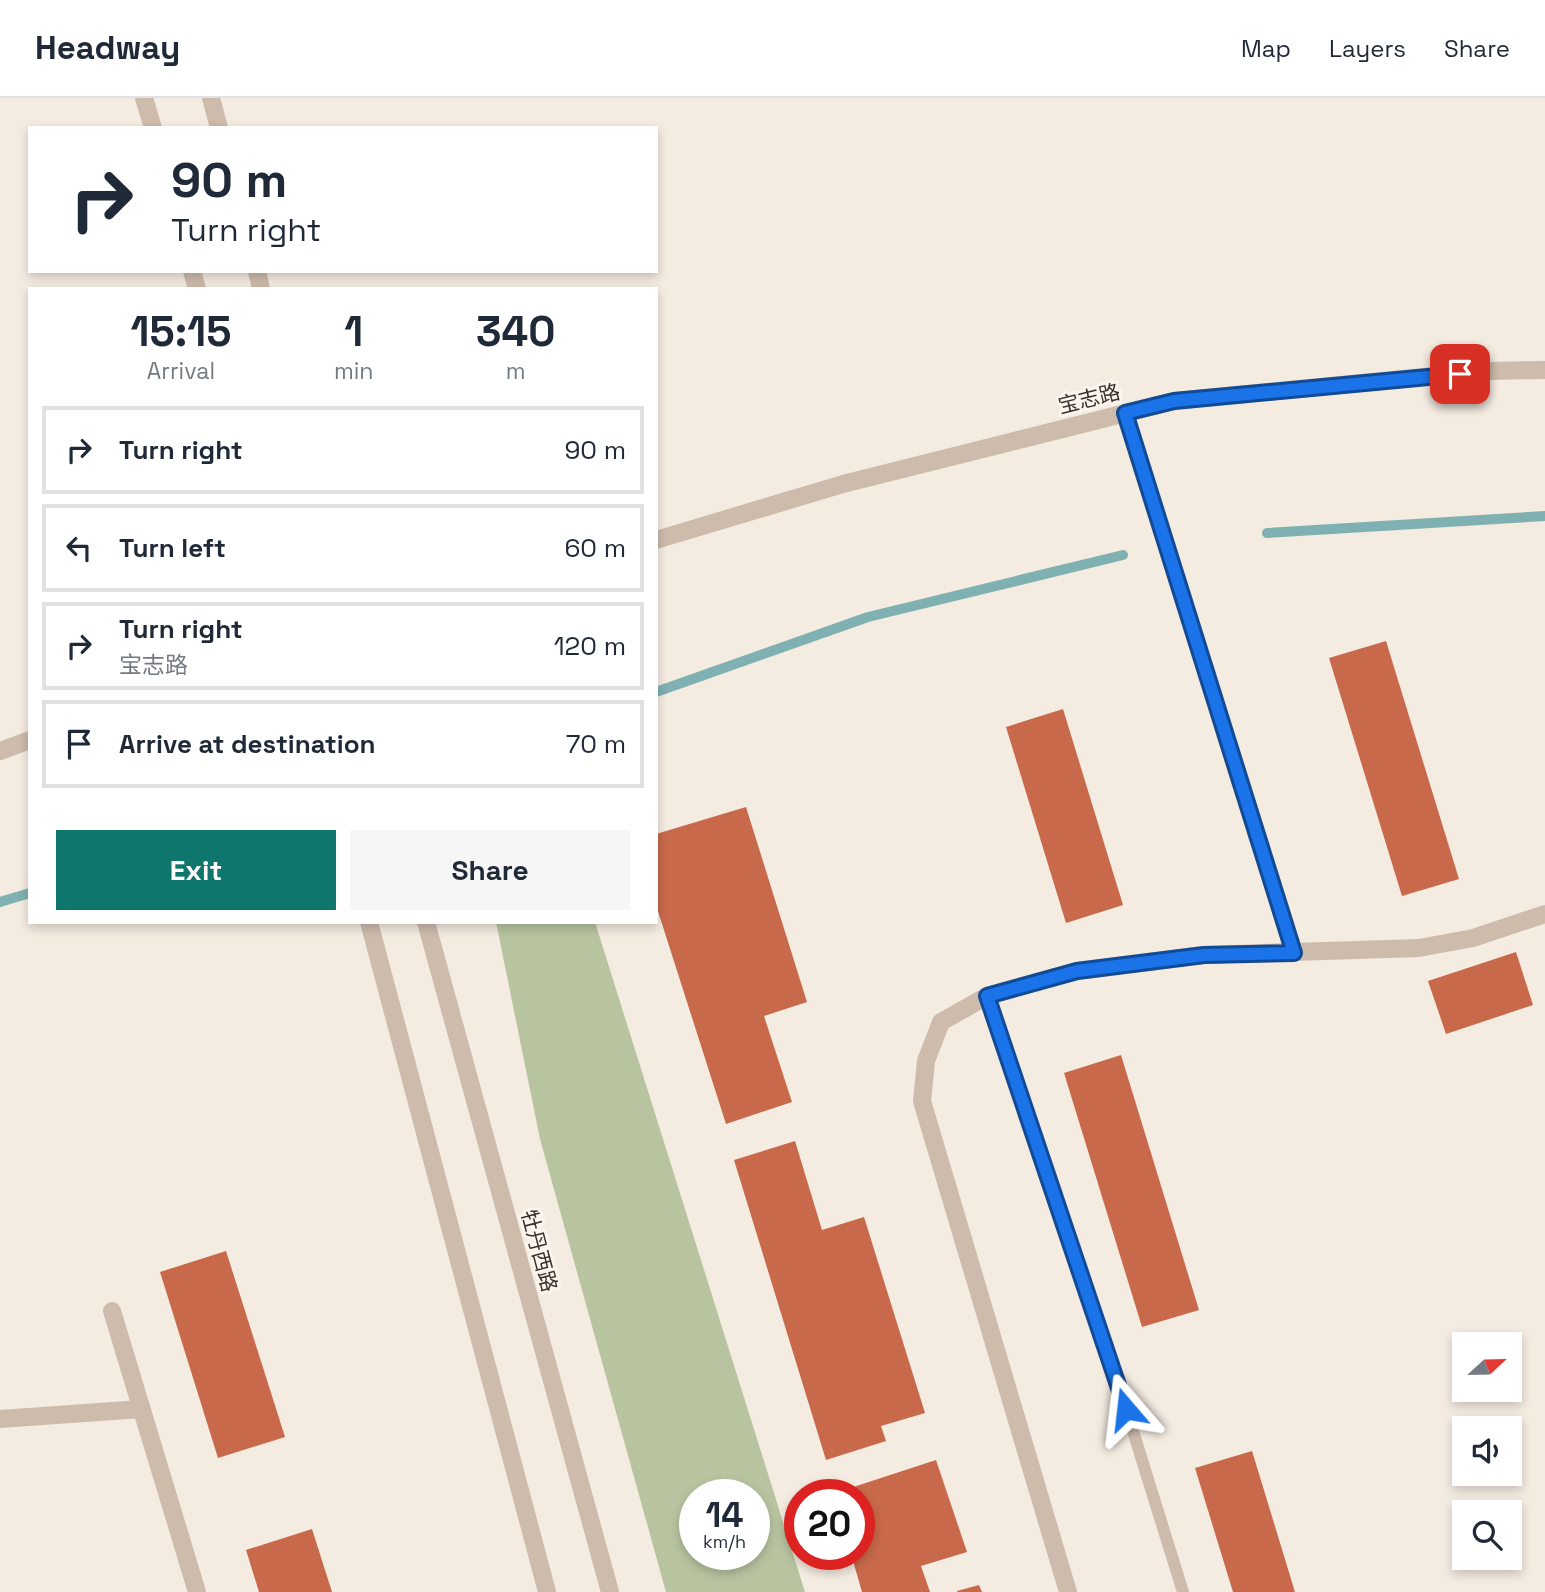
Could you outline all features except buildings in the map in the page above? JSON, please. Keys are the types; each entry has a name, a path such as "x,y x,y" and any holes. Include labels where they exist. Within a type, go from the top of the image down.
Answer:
{"street":[{"path":"145,98 152,126"},
{"path":"211,98 218,126"},
{"name":"宝志路","path":"658,539 843,484 1187,400 1486,371 1545,370"},
{"path":"1125,413 1294,953"},
{"path":"0,751 28,741"},
{"path":"1068,1592 922,1101 926,1060 941,1022 987,996 1077,971 1204,955 1419,948 1473,938 1545,914"},
{"path":"370,924 548,1592"},
{"name":"牡丹西路","path":"426,924 610,1592"},
{"path":"112,1311 197,1592"},
{"path":"0,1419 141,1409"}],"lane":[{"path":"987,996 1110,1357 1183,1592"}],"green space":[{"path":"496,924 596,924 770,1479 679,1479 679,1570 770,1570 770,1480 784,1525 784,1570 798,1570 805,1592 666,1592 540,1139"}],"waterway":[{"path":"1267,533 1545,516"},
{"path":"658,691 868,617 1123,555"},
{"path":"0,902 28,894"}],"route":[{"path":"1126,1409 987,996 1077,971 1204,955 1294,953 1125,413 1174,401 1460,374"}]}
